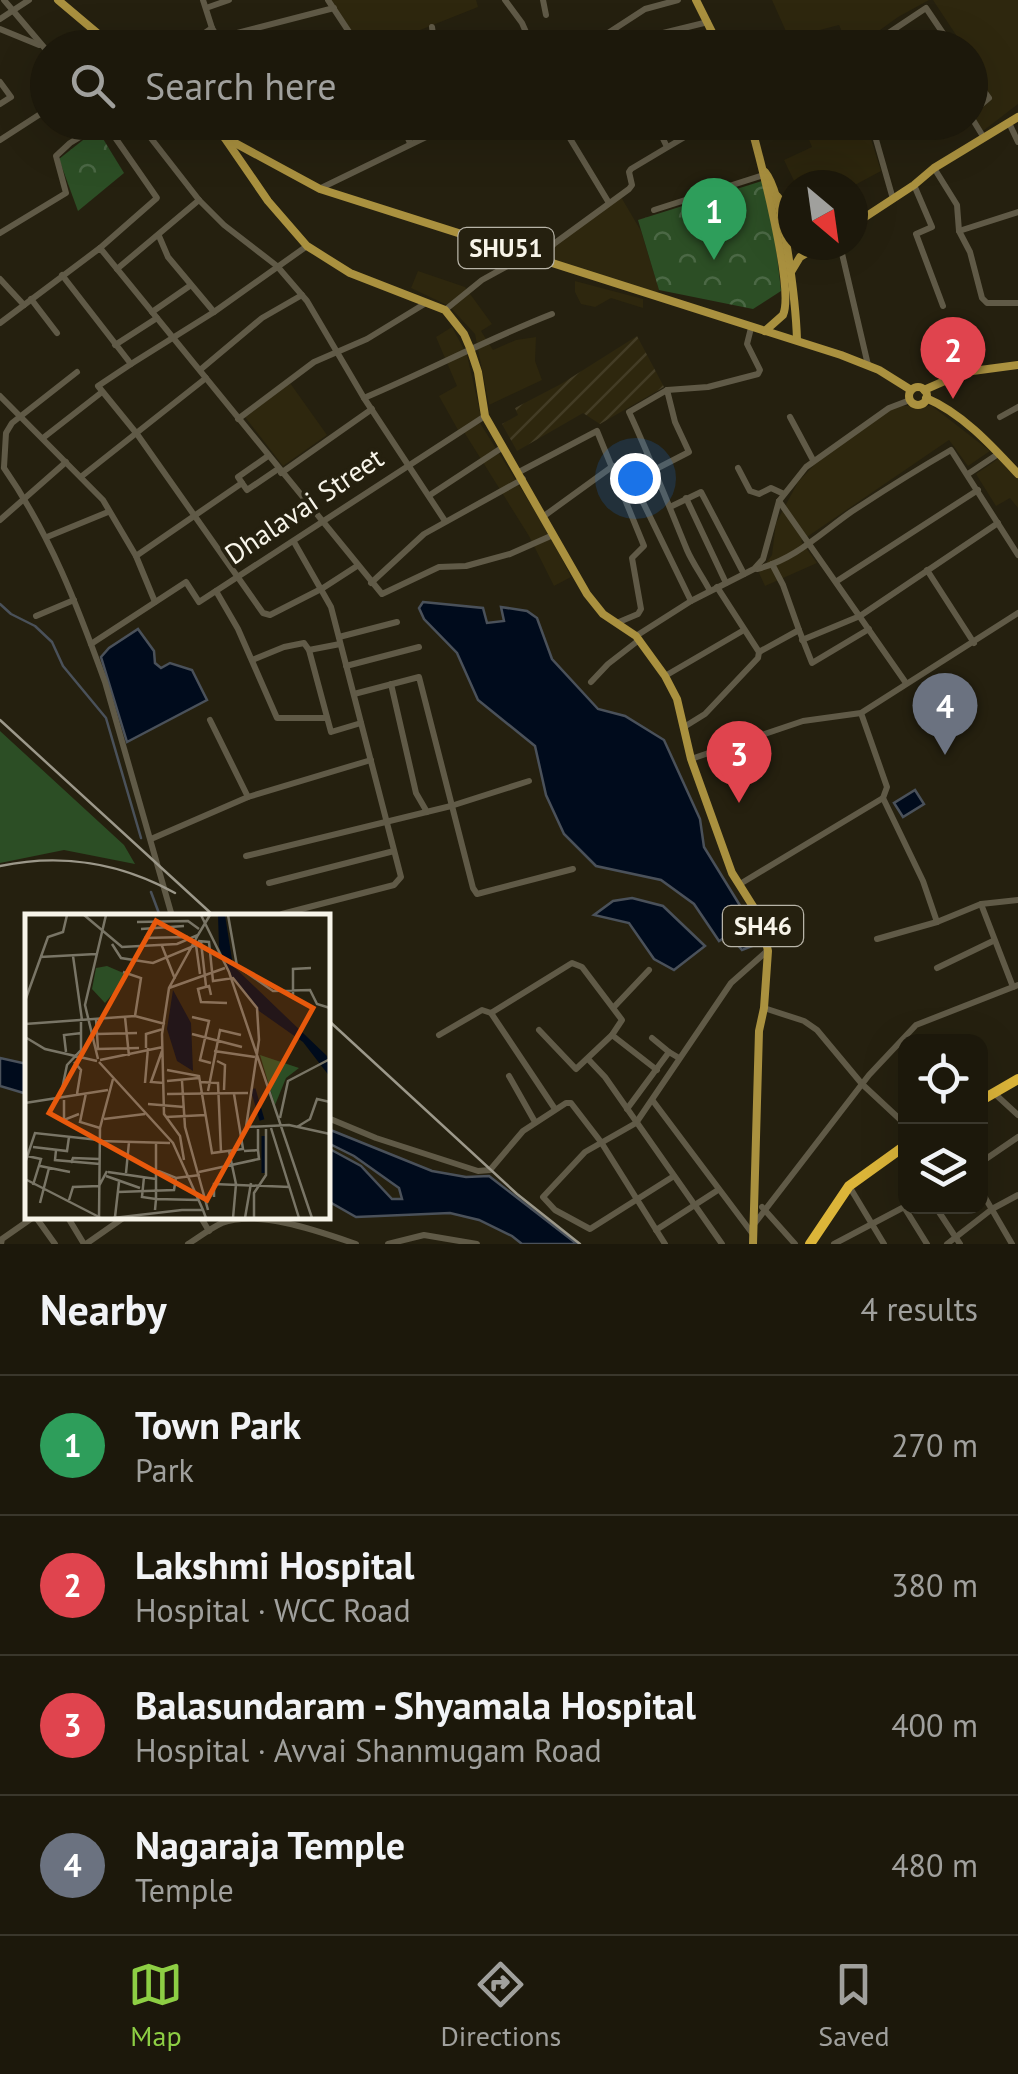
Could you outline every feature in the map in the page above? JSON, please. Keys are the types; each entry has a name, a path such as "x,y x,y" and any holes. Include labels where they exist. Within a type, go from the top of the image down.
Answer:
{"highway":[{"path":"988,1097 1018,1079"},
{"path":"810,1244 849,1186 898,1150"}],"main road":[{"path":"58,0 94,30"},
{"path":"699,1 712,30"},
{"path":"988,136 1018,117"},
{"path":"226,140 268,201 308,246 350,273 445,310"},
{"name":"SHU51","path":"230,140 320,189 868,365 910,395"},
{"path":"755,140 788,300 783,315 764,331"},
{"path":"868,215 981,140"},
{"path":"765,174 778,198"},
{"path":"775,194 790,276 796,340"},
{"path":"790,276 793,264 799,260"},
{"name":"SH46","path":"445,310 470,348 486,416 587,594 603,614 620,622 638,638 665,676 677,700 691,758 732,873 761,920 768,951 759,1031 752,1200 754,1244"},
{"path":"1018,365 965,372 925,394 918,405 910,395 919,387 925,394 998,454 1018,474"}],"street":[{"path":"4,0 30,33"},
{"path":"0,20 28,0"},
{"path":"209,30 212,28 204,4 230,0"},
{"path":"328,0 348,30"},
{"path":"505,0 525,30"},
{"path":"543,0 546,15"},
{"path":"613,30 645,10 678,0"},
{"path":"249,30 334,8"},
{"path":"893,30 926,8 941,30"},
{"path":"678,30 708,22"},
{"path":"0,29 30,42"},
{"path":"0,82 10,97 0,104"},
{"path":"0,140 30,121"},
{"path":"1010,124 1018,142"},
{"path":"0,233 66,194 56,156 75,140"},
{"path":"0,323 100,248 157,198 117,140"},
{"path":"153,140 198,200 277,266 302,295 364,398 446,521"},
{"path":"408,140 410,144"},
{"path":"320,189 419,140"},
{"path":"571,140 609,203"},
{"path":"664,140 667,147"},
{"path":"538,260 632,186 631,169 681,140"},
{"path":"876,140 893,199"},
{"path":"934,168 956,205 959,230 984,300 1018,302"},
{"path":"654,210 765,174"},
{"path":"914,185 932,227 916,234 944,306"},
{"path":"118,269 198,200"},
{"path":"959,230 1018,212"},
{"path":"160,236 168,257 214,312"},
{"path":"308,246 98,386 137,434 262,613 268,616 357,566"},
{"path":"100,248 379,592 385,594 439,567 466,566 554,536"},
{"path":"445,310 482,280 526,255"},
{"path":"844,260 868,365"},
{"path":"62,276 130,364"},
{"path":"0,279 56,333"},
{"path":"115,346 192,285"},
{"path":"200,370 262,318 302,295"},
{"path":"238,419 314,362 392,326 427,302"},
{"path":"364,398 552,314"},
{"path":"751,328 747,344 760,370 758,374 708,387 667,390 629,412 686,547 759,652"},
{"path":"76,372 19,417 6,433 2,468 26,500 46,537 91,644 171,914"},
{"path":"82,476 206,378"},
{"path":"618,482 654,470 690,451 675,422 667,390"},
{"path":"44,438 102,392"},
{"path":"754,570 763,559 781,498 813,460 910,395"},
{"path":"0,396 82,476 136,556 155,602 91,644"},
{"path":"268,456 238,477 247,490 372,408"},
{"path":"1000,417 1018,408"},
{"name":"Dhalavai Street","path":"155,602 186,582 199,602 486,416"},
{"path":"790,416 813,460"},
{"path":"371,583 424,534 597,431 644,546 632,558 641,609 620,622"},
{"path":"430,494 503,447"},
{"path":"591,682 638,638 691,601 809,544 850,513 950,450 956,452 1018,555"},
{"path":"968,474 998,454"},
{"path":"0,520 66,462"},
{"path":"544,516 613,466"},
{"path":"738,468 750,491 759,494 771,488 781,498 906,684"},
{"path":"136,556 242,483"},
{"path":"637,490 691,601"},
{"path":"837,581 978,490"},
{"path":"670,507 701,492 744,574"},
{"path":"686,498 726,582"},
{"path":"46,537 108,512"},
{"path":"802,640 860,616 998,523"},
{"path":"282,914 398,883 401,878 339,640 322,588 294,542"},
{"path":"772,564 812,663 869,628"},
{"path":"927,570 974,643"},
{"path":"216,591 277,718 328,718"},
{"path":"36,616 74,600"},
{"path":"691,758 803,721 861,713 1018,613"},
{"path":"309,650 396,622"},
{"path":"665,676 744,630"},
{"path":"684,727 719,700 753,665 759,652 799,630"},
{"path":"252,660 300,642 309,650 331,732 361,723"},
{"path":"346,666 419,648"},
{"path":"354,694 419,676 477,894 573,869"},
{"path":"391,684 416,792 426,812"},
{"path":"740,884 883,798 887,787 861,713"},
{"path":"210,720 248,798"},
{"path":"151,839 248,798 371,760"},
{"path":"246,856 451,806 529,781"},
{"path":"883,798 923,881 936,922"},
{"path":"269,883 394,851"},
{"path":"877,939 981,904 1018,900"},
{"path":"652,1101 752,1234 764,1208 862,1084 916,1025 1015,986 993,941 981,904"},
{"path":"938,968 993,941"},
{"path":"674,1176 588,1229 544,1200 544,1194 585,1152 636,1124 731,983 768,951"},
{"path":"490,1013 572,963 582,966 622,1023 573,1069 540,1030"},
{"path":"614,1007 649,970"},
{"path":"764,1008 804,1021 818,1030 862,1084 905,1124"},
{"path":"440,1035 482,1010 490,1013 554,1110"},
{"path":"612,1035 657,1070"},
{"path":"652,1038 679,1058"},
{"path":"626,1109 669,1052"},
{"path":"588,1059 722,1244"},
{"path":"508,1076 535,1122"},
{"path":"994,1094 1018,1115"},
{"path":"330,1119 478,1171 490,1170 535,1122 566,1103 574,1104 664,1244"},
{"path":"988,1158 1018,1137"},
{"path":"849,1186 884,1244"},
{"path":"656,1230 718,1190"},
{"path":"946,1244 992,1208 1018,1195"},
{"path":"752,1200 795,1244"},
{"path":"988,1202 1012,1244"},
{"path":"834,1244 898,1210"},
{"path":"909,1214 927,1244"},
{"path":"940,1214 960,1244"},
{"path":"1,1241 31,1219"},
{"path":"37,1219 55,1244"},
{"path":"69,1219 85,1244 122,1219"},
{"path":"202,1219 209,1231"},
{"path":"188,1244 222,1223 241,1219"},
{"path":"252,1219 310,1229 356,1244"},
{"path":"388,1244 424,1235 477,1244"}],"shaded area":[{"path":"331,0 476,0 478,7 420,30 351,30"},
{"path":"772,0 929,0 880,30 841,30 839,25 820,30 785,30"},
{"path":"933,0 1018,0 1018,104 988,127 988,30 953,30"},
{"path":"809,140 871,140 881,171 868,178 868,170 789,170 784,160 812,147"},
{"path":"621,197 641,231 659,290 656,293 545,258 556,244"},
{"path":"418,271 465,287 492,324 481,331 493,350 536,337 535,361 542,380 489,405 475,334 449,306 411,288"},
{"path":"575,281 643,299 643,308 611,298 595,307 581,304"},
{"path":"452,327 467,355 481,416 458,430 439,396 457,386 436,337"},
{"path":"637,336 664,387 600,424 583,413 517,451 502,424 518,415 515,408"},
{"path":"290,383 327,435 283,466 245,417"},
{"path":"896,406 932,406 990,451 968,466 949,440 801,541 817,563 765,586 759,573 772,555 776,523 798,482 815,464"},
{"path":"480,423 549,533 571,577 554,586 529,536 464,432"},
{"path":"998,459 1018,479 1018,508 1010,498 996,506 976,474"}],"green space":[{"path":"83,140 104,140 124,173 78,211 59,159"},
{"path":"762,181 772,211 781,291 753,309 659,290 638,220"},
{"path":"0,731 124,845 135,864 64,850 0,863"}],"water":[{"path":"423,602 483,608 487,623 504,621 501,607 527,611 537,618 552,659 598,709 625,716 664,740 700,819 704,847 752,925 755,945 742,950 729,935 719,941 694,904 661,880 596,866 564,834 546,795 535,746 478,700 457,653 424,619 419,608"},
{"path":"138,629 154,651 155,663 161,668 170,663 192,670 207,700 127,742 101,657"},
{"path":"915,790 924,804 903,817 894,803"},
{"path":"632,898 663,906 705,946 674,970 654,959 629,923 594,915 613,901"},
{"path":"0,1058 25,1064 25,1093 0,1086"},
{"path":"330,1130 432,1171 466,1177 489,1176 577,1244 522,1244 479,1220 450,1213 356,1217 330,1202 330,1149 361,1166 392,1199 402,1199 399,1188 330,1144"}],"waterway":[{"path":"0,604 52,642 63,666 106,718 141,838"},
{"path":"151,892 159,914"}],"railway":[{"path":"0,720 212,914"},
{"path":"0,866 45,861 90,863 133,874 175,893"},
{"path":"330,1022 517,1194 580,1244"}],"place":[{"name":"Town Park","path":"714,260"},
{"name":"Lakshmi Hospital","path":"953,399"},
{"name":"Nagaraja Temple","path":"945,755"},
{"name":"Balasundaram - Shyamala Hospital","path":"739,803"}]}
